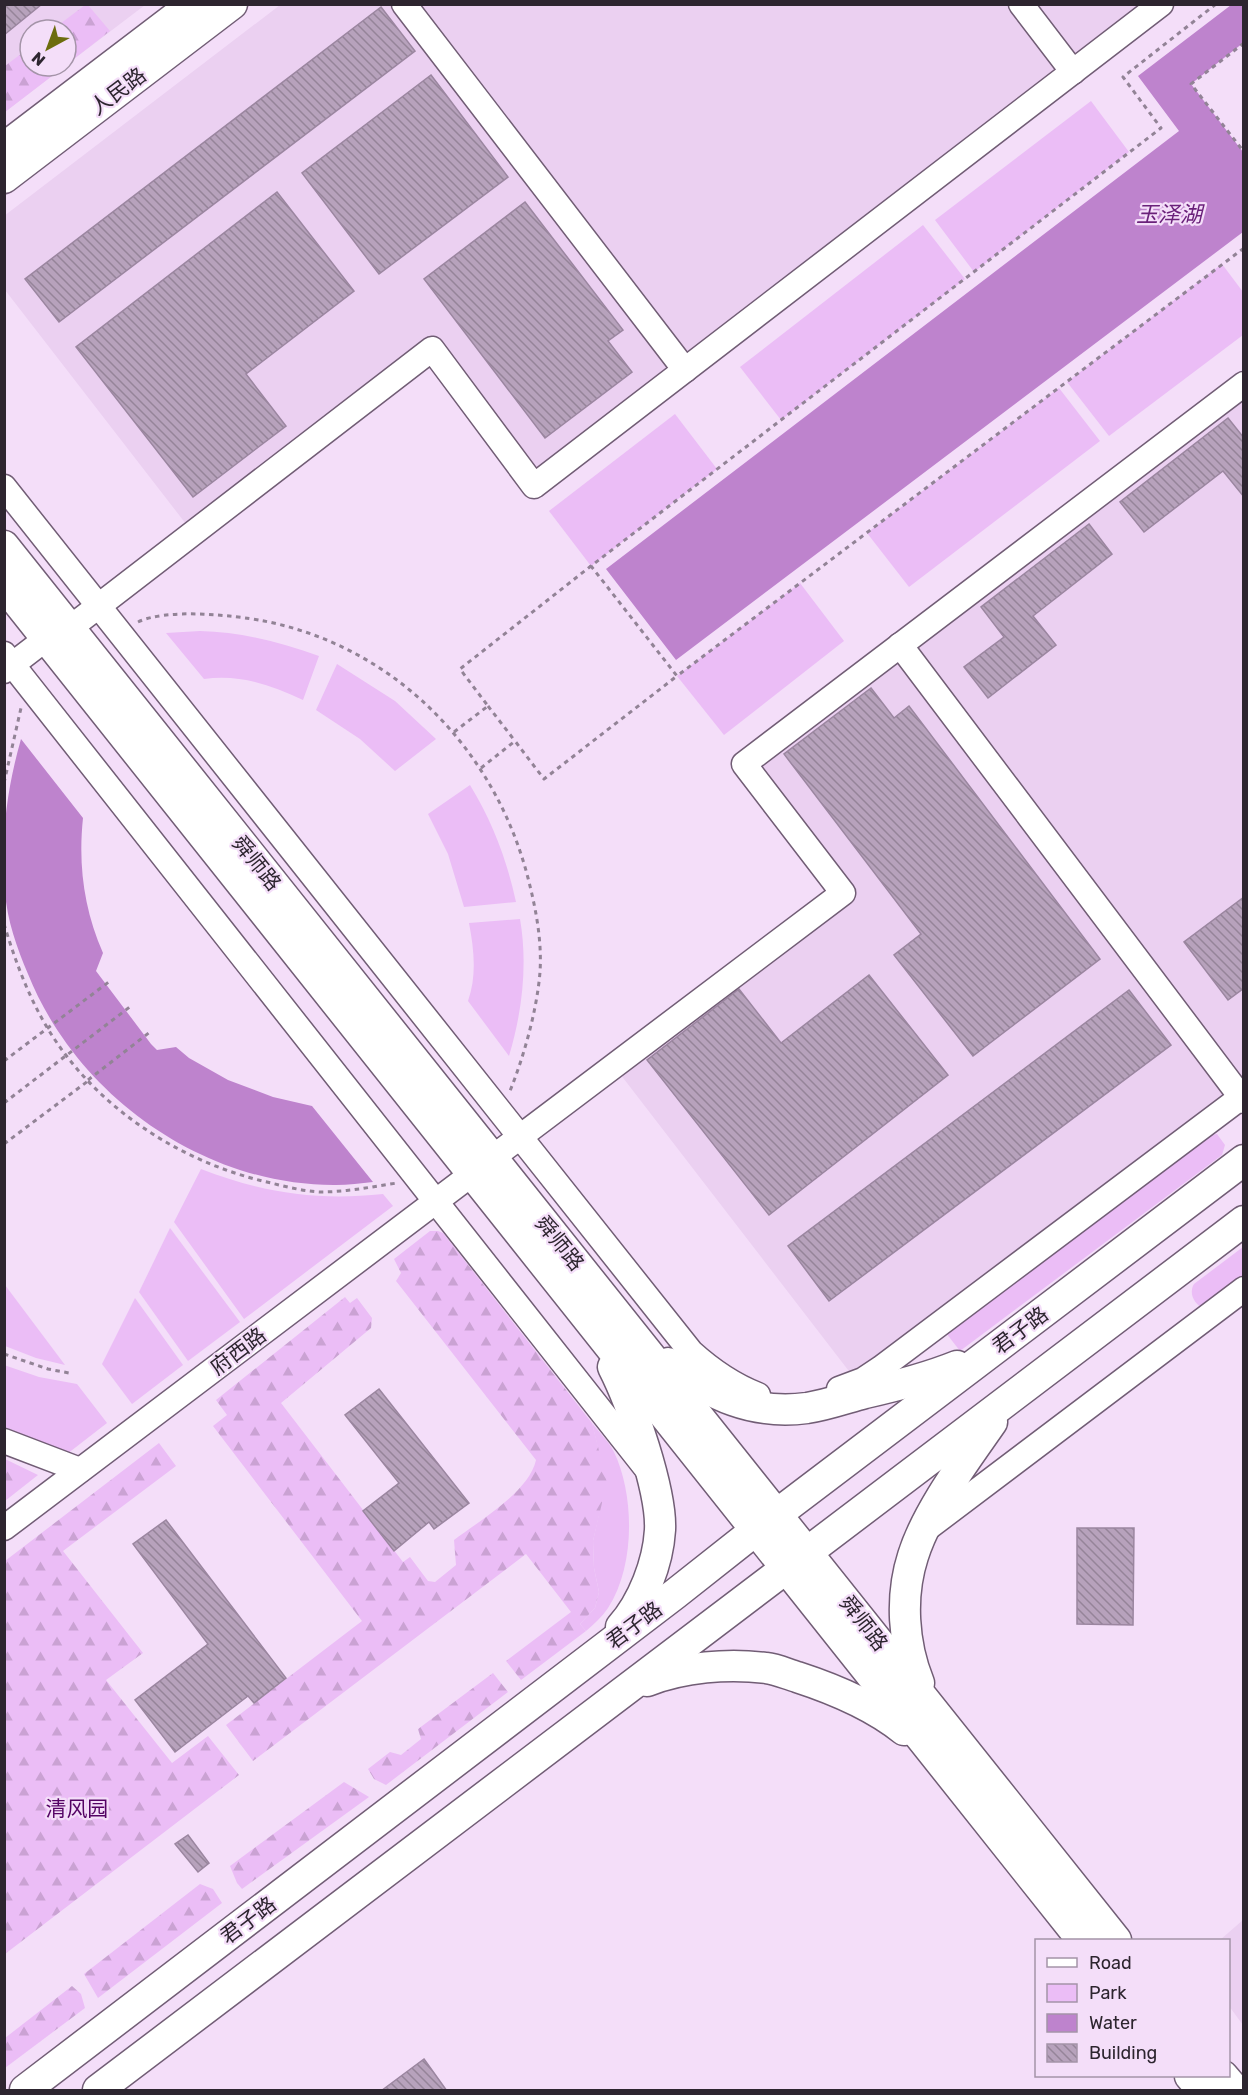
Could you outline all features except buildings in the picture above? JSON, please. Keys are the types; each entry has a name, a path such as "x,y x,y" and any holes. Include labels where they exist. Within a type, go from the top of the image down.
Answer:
{"main road":[{"name":"人民路","path":"4,148 193,4"},
{"name":"人民路","path":"4,178 232,4"},
{"name":"舜师路","path":"4,546 58,633 482,1166 631,1331 767,1522 943,1745 1082,1939"},
{"name":"舜师路","path":"4,585 58,633"},
{"name":"君子路","path":"25,2091 767,1522 1244,1160"},
{"name":"舜师路","path":"482,1166 590,1322 767,1522"},
{"path":"98,2091 1244,1221"},
{"path":"590,1322 620,1380 641,1439 657,1502 660,1529 655,1558 635,1610 595,1655"},
{"path":"631,1331 693,1381 720,1396 751,1406 781,1404 809,1407 910,1383 988,1354"},
{"path":"943,1745 918,1681 909,1649 905,1617 907,1582 913,1556 941,1500 975,1446 1016,1393"},
{"path":"627,1689 658,1677 706,1668 738,1666 768,1668 843,1694 901,1727 943,1745"},
{"name":"舜师路","path":"943,1745 1114,1939"},
{"path":"1191,2077 1202,2091"},
{"path":"1224,2077 1235,2091"}],"street":[{"path":"404,4 685,370"},
{"path":"1021,4 1073,72"},
{"path":"650,1472 7,663 58,633 432,349 534,486 1161,4"},
{"path":"4,487 691,1352 713,1372 734,1386 781,1404 863,1380 1242,1098 900,645 1244,384"},
{"name":"府西路","path":"4,1528 843,893 744,764 900,645"},
{"path":"923,1532 1244,1289"},
{"path":"4,1441 80,1470"}],"path":[{"path":"1216,4 1123,77 1161,128 460,669 544,778 1244,248"},
{"path":"1244,43 1191,84 1244,152"},
{"path":"591,566 677,676"},
{"path":"132,621 135,624 161,616 185,614 244,618 309,633 350,651 382,670 419,697 454,732 481,768 506,812 522,854 539,926 540,972 536,995 519,1068 508,1095"},
{"path":"454,732 488,706"},
{"path":"481,768 515,741"},
{"path":"4,924 20,971 49,1028 68,1054 89,1080 137,1123 170,1145 210,1165 246,1178 318,1192 344,1191 408,1182"},
{"path":"4,1061 110,981"},
{"path":"4,1102 131,1006"},
{"path":"4,1144 150,1032"},
{"path":"4,1354 48,1369 69,1373"}],"shaded area":[{"path":"5,5 145,5 78,56 78,18 18,18 18,78 49,78 5,112"},
{"path":"280,5 1141,5 536,470 433,335 186,524 5,290 4,216"},
{"path":"1243,394 1243,1084 855,1379 617,1070 851,894 753,768"},
{"path":"1243,1920 1243,2025 1230,2007 1230,1939 1221,1939"}],"green space":[{"path":"88,5 110,31 78,56 78,18 68,18"},
{"path":"18,56 18,78 49,78 5,112 5,66"},
{"path":"1091,101 1129,152 974,272 935,220"},
{"path":"923,225 965,279 781,420 740,367"},
{"path":"1222,264 1243,292 1243,335 1109,436 1067,382"},
{"path":"1059,388 1100,441 909,587 867,533"},
{"path":"675,414 717,469 591,566 549,511"},
{"path":"800,583 844,641 724,735 677,676"},
{"path":"200,631 231,633 261,639 319,656 303,700 243,679 204,679 166,633"},
{"path":"337,664 395,701 436,739 395,771 360,739 316,710"},
{"path":"470,785 498,841 516,902 464,907 448,854 428,814"},
{"path":"520,919 523,953 522,988 509,1056 468,1001 473,982 474,962 469,923"},
{"path":"1217,1134 1225,1145 1222,1155 960,1351 946,1333 1205,1136"},
{"path":"201,1169 246,1184 290,1193 335,1196 383,1194 393,1206 244,1319 174,1222"},
{"path":"170,1228 240,1322 188,1361 139,1292"},
{"path":"430,1231 443,1233 592,1423 607,1482 593,1541 594,1568 599,1592 595,1608 580,1624 586,1631 521,1680 506,1661 571,1612 526,1554 253,1761 226,1725 362,1621 213,1426 227,1415 216,1400 345,1297 350,1303 357,1298 372,1318 371,1328 281,1403 403,1562 410,1557 428,1581 435,1582 456,1565 454,1540 514,1494 524,1483 536,1460 396,1281 401,1273 394,1259"},
{"path":"1243,1247 1243,1279 1201,1307 1193,1297 1194,1284"},
{"path":"5,1285 65,1365 36,1358 5,1346"},
{"path":"135,1298 183,1365 132,1404 102,1364"},
{"path":"4,1365 39,1377 77,1384 107,1423 67,1454 5,1427"},
{"path":"592,1423 612,1448 621,1470 626,1489 629,1531 623,1573 617,1591 606,1611 586,1631 580,1624 595,1608 599,1592 594,1568 593,1541 606,1482"},
{"name":"清风园","path":"159,1443 176,1466 63,1551 143,1653 106,1680 172,1763 208,1736 239,1775 5,1954 5,1561"},
{"path":"5,1459 38,1475 5,1501"},
{"path":"493,1673 508,1692 386,1785 374,1779 368,1769 390,1752 401,1755 421,1739 418,1729"},
{"path":"344,1782 369,1797 242,1889 230,1866"},
{"path":"200,1884 213,1889 222,1903 98,1998 84,1974"},
{"path":"72,1986 81,1994 85,2008 5,2068 5,2038"}],"water":[{"name":"玉泽湖","path":"1231,5 1243,5 1243,43 1191,84 1243,152 1243,232 676,660 606,569 1179,131 1138,76"},
{"path":"21,739 83,818 81,853 84,887 91,920 103,953 96,971 151,1044 157,1050 176,1047 189,1058 228,1080 273,1097 312,1106 373,1182 336,1185 287,1181 239,1170 193,1151 151,1126 112,1095 78,1059 50,1018 28,974 16,944 8,913 4,873 4,834 8,795"}]}
